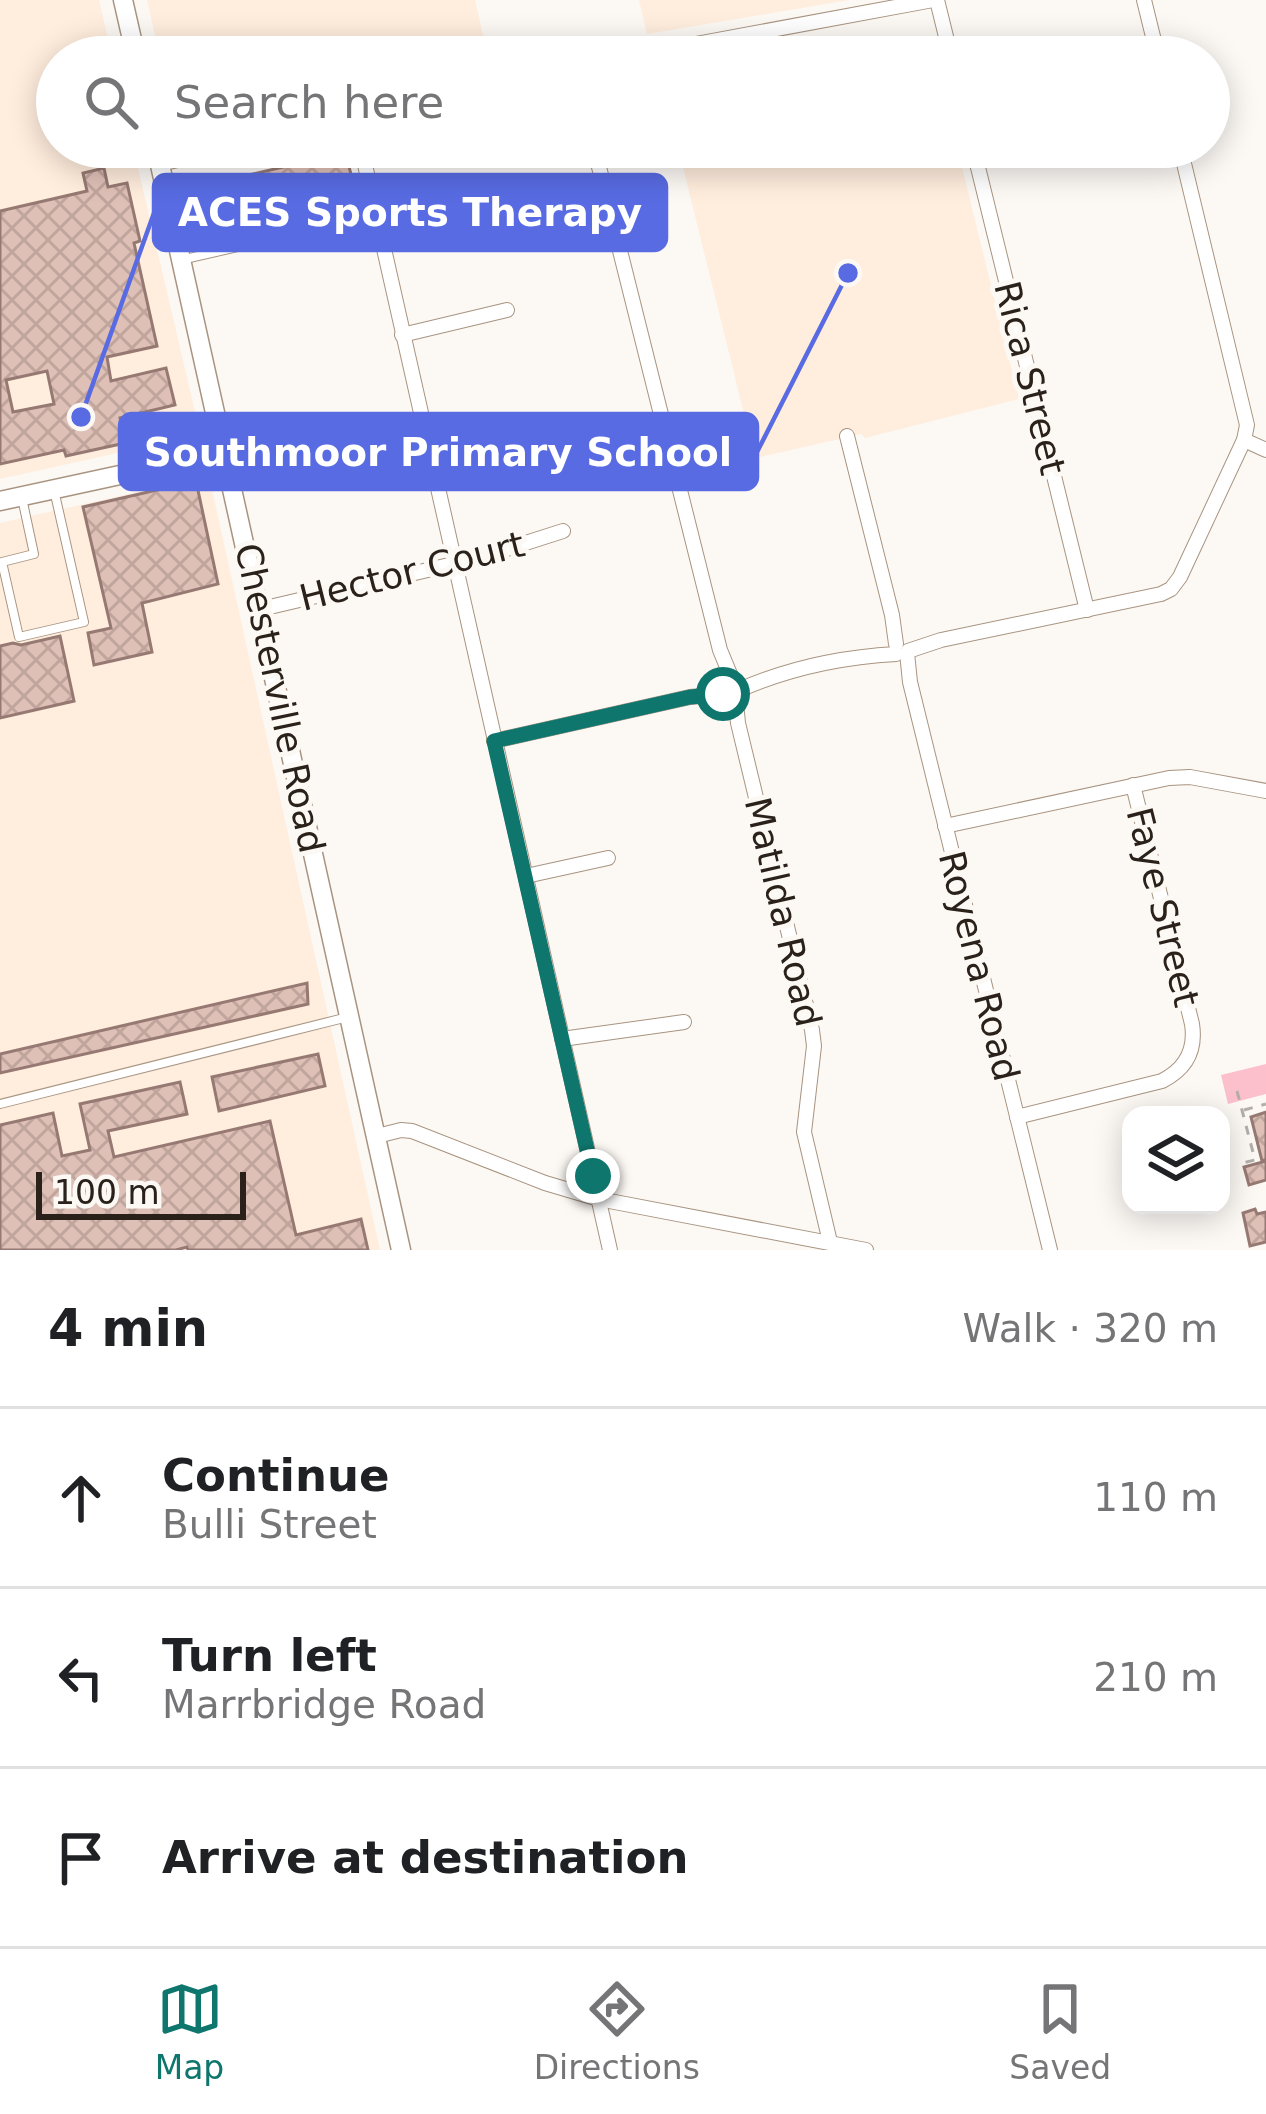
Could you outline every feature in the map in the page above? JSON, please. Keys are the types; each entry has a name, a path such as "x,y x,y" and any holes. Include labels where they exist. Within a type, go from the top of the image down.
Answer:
{"main road":[{"path":"123,0 131,36"},
{"name":"Chesterville Road","path":"161,168 401,1250"},
{"path":"0,502 226,452"}],"street":[{"path":"740,36 935,0 945,36"},
{"path":"1144,0 1153,36"},
{"path":"366,168 610,1250"},
{"name":"Matilda Road","path":"599,168 814,1040 803,1125 830,1242"},
{"name":"Rica Street","path":"979,168 1087,610"},
{"path":"494,741 1161,594 1175,585 1244,440 1246,419 1185,168"},
{"path":"402,335 507,310"},
{"name":"Royena Road","path":"847,436 1050,1250"},
{"path":"1244,440 1266,450"},
{"name":"Hector Court","path":"260,609 454,564 563,531"},
{"path":"945,826 1179,777 1266,790"},
{"name":"Faye Street","path":"1017,1117 1162,1081 1183,1067 1191,1050 1192,1024 1133,785"},
{"path":"526,876 608,858"},
{"path":"562,1039 684,1022"},
{"path":"376,1136 412,1131 524,1176 598,1199 862,1250"}],"lane":[{"path":"182,260 377,215"},
{"path":"21,496 34,554 2,562 19,637 85,622 54,489"},
{"path":"0,1104 350,1016"}],"path":[{"path":"1238,1091 1255,1160 1242,1163"},
{"path":"1242,1110 1266,1104"}],"shaded area":[{"path":"0,0 99,0 107,36 36,36 36,168 138,168 199,429 194,436 0,479"},
{"path":"147,0 475,0 483,36 155,36"},
{"path":"639,0 849,0 647,34"},
{"path":"683,168 962,168 1019,399 865,438 861,434 755,458"},
{"path":"209,476 380,1250 0,1250 0,523"},
{"path":"1266,1064 1266,1094 1228,1104 1221,1075"}],"building":[{"path":"104,168 108,187 127,183 140,241 134,243 157,346 107,357 111,381 166,368 175,405 120,418 125,443 0,464 0,211 87,191 83,173","holes":["47,371 54,404 13,412 6,380"]},
{"path":"279,168 349,168 359,208 325,219 324,209 296,216 299,225 202,245 190,193"},
{"path":"196,481 218,584 142,603 152,652 94,665 88,633 111,628 83,507"},
{"path":"60,636 74,701 0,718 0,646"},
{"path":"307,983 308,1004 0,1073 0,1054"},
{"path":"318,1054 325,1086 219,1111 212,1077"},
{"path":"180,1082 187,1114 108,1131 114,1157 270,1121 296,1235 361,1219 368,1250 0,1250 0,1125 53,1113 62,1156 90,1150 80,1104"},
{"path":"1266,1112 1266,1160 1262,1161 1251,1117"},
{"path":"1266,1161 1266,1180 1249,1185 1244,1167"},
{"path":"1255,1209 1257,1214 1266,1212 1266,1242 1250,1246 1243,1213"}],"place":[{"name":"Southmoor Primary School","path":"848,273"},
{"name":"ACES Sports Therapy","path":"81,417"}],"route":[{"path":"593,1176 494,741 690,697 723,694"}]}
